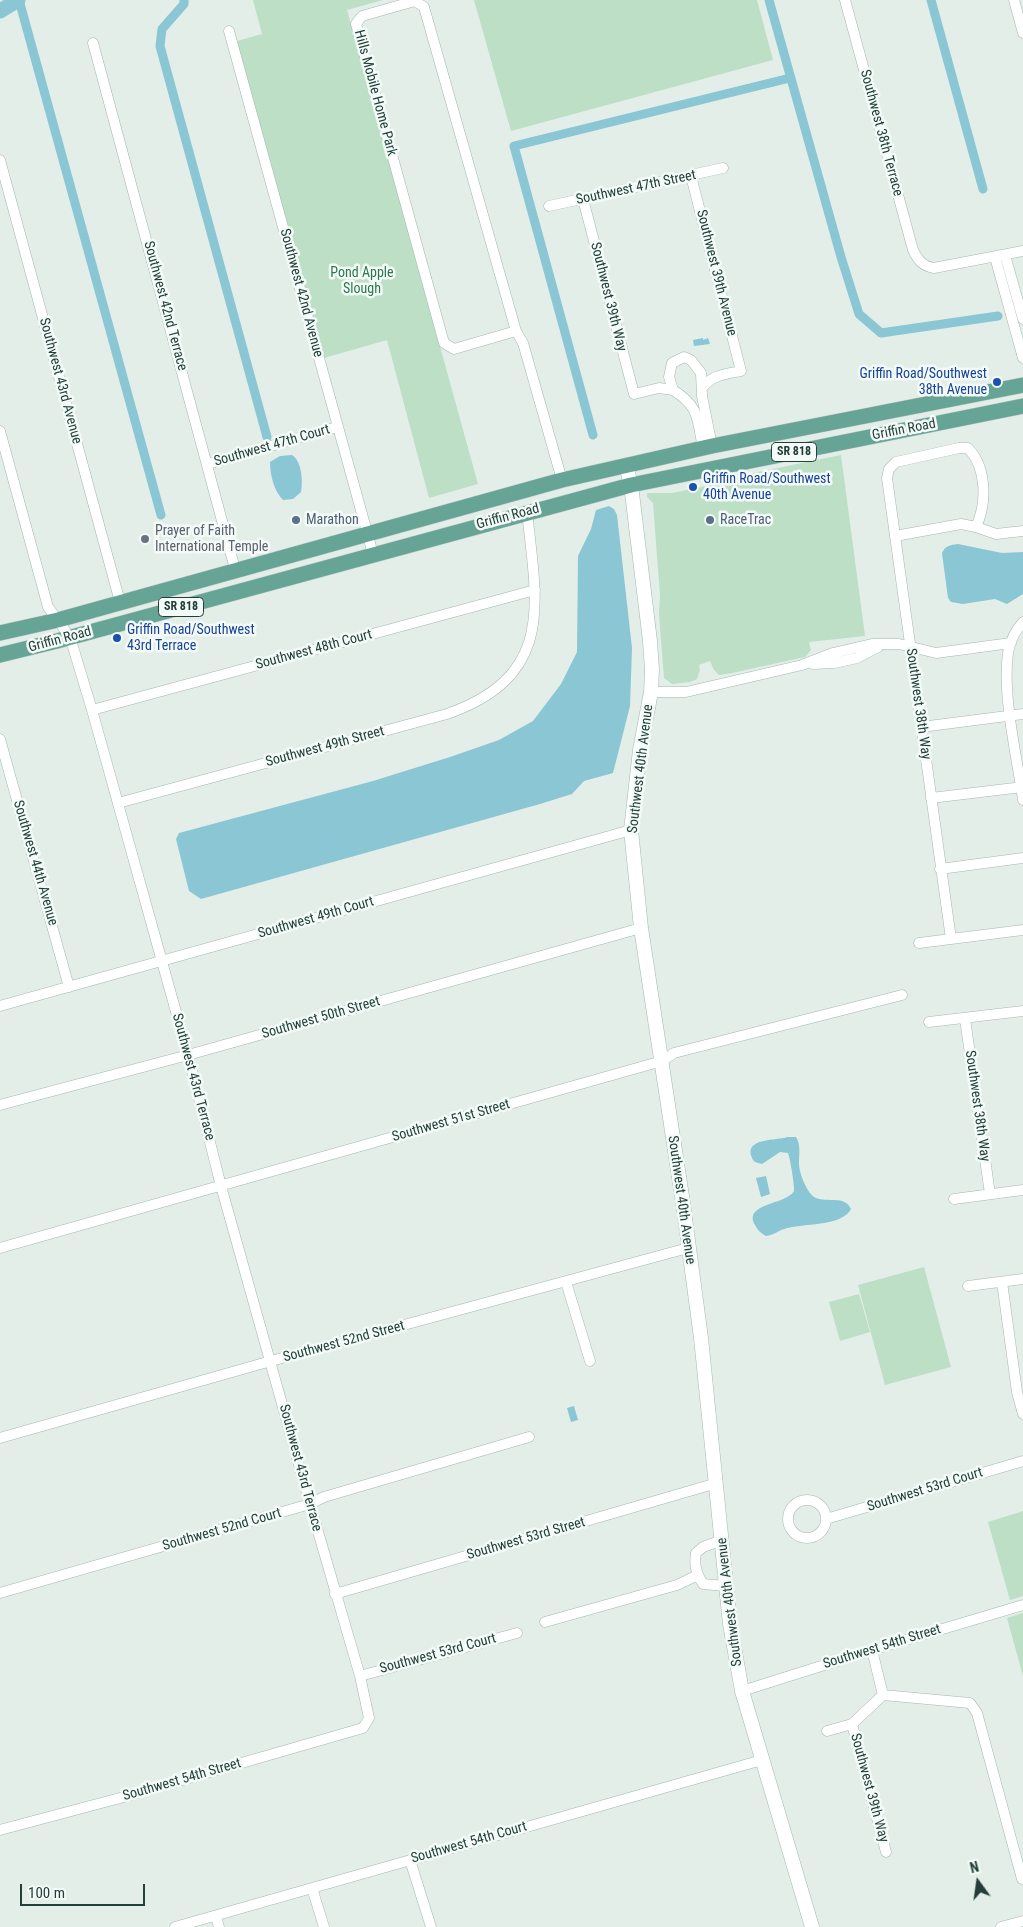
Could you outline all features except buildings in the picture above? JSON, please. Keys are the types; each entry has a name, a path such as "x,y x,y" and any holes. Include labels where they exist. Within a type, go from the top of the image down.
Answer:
{"main road":[{"name":"Griffin Road","path":"0,633 58,620 235,569 562,480 708,447 1023,385"},
{"name":"Griffin Road","path":"0,655 631,485 1023,406"}],"street":[{"name":"Southwest 38th Terrace","path":"845,0 913,250 921,263 934,268 1000,256"},
{"path":"1014,0 1023,33"},
{"name":"Hills Mobile Home Park","path":"516,331 454,349 444,343 356,24 362,16 415,1 424,7 516,331 523,343 562,480"},
{"name":"Southwest 42nd Avenue","path":"229,31 373,554"},
{"name":"Southwest 42nd Terrace","path":"93,43 235,569"},
{"name":"Southwest 43rd Avenue","path":"0,160 120,602"},
{"name":"Southwest 47th Street","path":"549,206 723,168"},
{"name":"Southwest 39th Avenue","path":"691,176 741,371 715,376"},
{"name":"Southwest 39th Way","path":"583,200 634,394 659,388"},
{"path":"1000,256 1023,251"},
{"path":"1000,256 1023,319"},
{"path":"1000,256 1023,358"},
{"path":"684,357 688,358 701,373 708,447 694,408 686,398 673,390 659,388 669,374 672,363 684,357"},
{"path":"701,373 715,376"},
{"path":"669,374 673,390"},
{"path":"702,388 706,382 715,376"},
{"name":"Southwest 47th Court","path":"208,464 337,427"},
{"name":"Southwest 43rd Terrace","path":"0,431 48,607 70,637 92,710 188,1055 221,1186 360,1676 369,1711 369,1718 363,1728"},
{"name":"Southwest 38th Way","path":"951,939 909,646 887,478 889,469 896,462 960,448 968,448 978,462 983,487 980,517 976,527"},
{"name":"Southwest 40th Avenue","path":"626,465 631,485 652,670 640,750 632,830 641,928 662,1061 701,1338 730,1624 742,1692 812,1927"},
{"name":"Southwest 49th Street","path":"118,803 454,711 468,706 485,696 504,682 519,665 528,646 534,624 535,590 527,512"},
{"path":"895,536 961,524 996,534 1023,531"},
{"name":"Southwest 48th Court","path":"92,710 535,590"},
{"path":"1023,622 1015,632 1008,651 1006,675 1023,800"},
{"path":"650,692 686,692 802,665 833,653 872,644 896,643 936,652 1011,643"},
{"path":"921,727 1023,714"},
{"name":"Southwest 44th Avenue","path":"0,739 69,986"},
{"path":"931,798 1022,787"},
{"name":"Southwest 49th Court","path":"0,1006 632,830"},
{"path":"940,869 1023,858"},
{"name":"Southwest 50th Street","path":"0,1105 188,1055 641,928"},
{"path":"919,943 1023,930"},
{"name":"Southwest 51st Street","path":"0,1248 662,1061 674,1053 902,995"},
{"path":"929,1022 1023,1011"},
{"name":"Southwest 38th Way","path":"965,1019 990,1194"},
{"path":"954,1199 1023,1190"},
{"name":"Southwest 52nd Street","path":"0,1438 271,1361 688,1248"},
{"path":"968,1286 1023,1278"},
{"path":"566,1282 590,1361"},
{"path":"1002,1282 1017,1392 1023,1414"},
{"name":"Southwest 52nd Court","path":"0,1593 310,1504 324,1497 529,1437"},
{"name":"Southwest 53rd Court","path":"826,1519 1023,1461"},
{"name":"Southwest 53rd Street","path":"336,1594 716,1483"},
{"path":"722,1540 703,1547 696,1553 694,1564 703,1584 726,1586"},
{"name":"Southwest 40th Avenue","path":"544,1622 677,1585 698,1575"},
{"name":"Southwest 54th Street","path":"742,1692 872,1650 1023,1605"},
{"name":"Southwest 53rd Court","path":"360,1676 517,1633"},
{"path":"872,1650 883,1695"},
{"path":"827,1731 852,1724 883,1695 970,1704 977,1713 1022,1879"},
{"name":"Southwest 39th Way","path":"852,1724 886,1852"},
{"name":"Southwest 54th Street","path":"0,1830 120,1798 363,1728"},
{"name":"Southwest 54th Court","path":"175,1927 217,1922 312,1888 762,1760"},
{"path":"410,1860 431,1927"},
{"path":"312,1888 324,1927"},
{"path":"1000,1927 1023,1921"}],"green space":[{"name":"Pond Apple Slough","path":"253,0 383,0 347,10 478,484 429,498 387,340 324,358 237,41 262,34"},
{"path":"474,0 757,0 773,60 511,131"},
{"path":"841,455 865,636 809,642 811,650 805,657 732,673 719,675 714,670 710,661 699,665 700,670 697,679 690,682 672,684 664,678 653,503 647,497 647,493 672,493 702,487 724,479"},
{"path":"924,1267 951,1367 885,1385 858,1285"},
{"path":"859,1294 870,1332 840,1341 829,1302"},
{"path":"1023,1511 1023,1596 1010,1600 988,1522"},
{"path":"1023,1613 1023,1676 1007,1618"}],"water":[{"path":"703,338 703,340 708,338 710,344 694,346 693,340"},
{"path":"292,455 300,467 302,477 301,492 293,499 283,500 273,482 270,462 280,456"},
{"path":"609,506 614,509 617,515 632,648 630,706 613,773 584,781 572,794 540,804 201,899 189,891 176,839 179,833 373,781 450,757 499,740 533,721 561,684 577,652 578,556 591,529 596,510"},
{"path":"958,544 1002,553 1023,552 1023,594 1007,604 995,599 963,604 951,602 948,598 942,553 948,546"},
{"path":"796,1137 798,1140 800,1171 810,1193 819,1199 843,1201 851,1209 846,1215 830,1222 791,1227 766,1236 755,1225 753,1218 755,1212 760,1208 790,1196 794,1191 794,1184 788,1153 780,1152 762,1164 753,1160 752,1146 763,1141"},
{"path":"766,1176 770,1194 761,1197 756,1178"},
{"path":"574,1406 578,1420 571,1422 567,1408"}],"waterway":[{"path":"0,11 18,0"},
{"path":"19,0 161,515"},
{"path":"184,0 184,4 162,29 160,46 267,437"},
{"path":"769,0 841,257 859,314 881,333 998,316"},
{"path":"931,0 983,189"},
{"path":"593,435 514,146 790,78"}],"place":[{"name":"Griffin Road/Southwest 38th Avenue","path":"997,382"},
{"name":"Griffin Road/Southwest 40th Avenue","path":"693,487"},
{"name":"Marathon","path":"296,520"},
{"name":"RaceTrac","path":"710,520"},
{"name":"Prayer of Faith International Temple","path":"145,539"},
{"name":"Griffin Road/Southwest 43rd Terrace","path":"117,638"}]}
